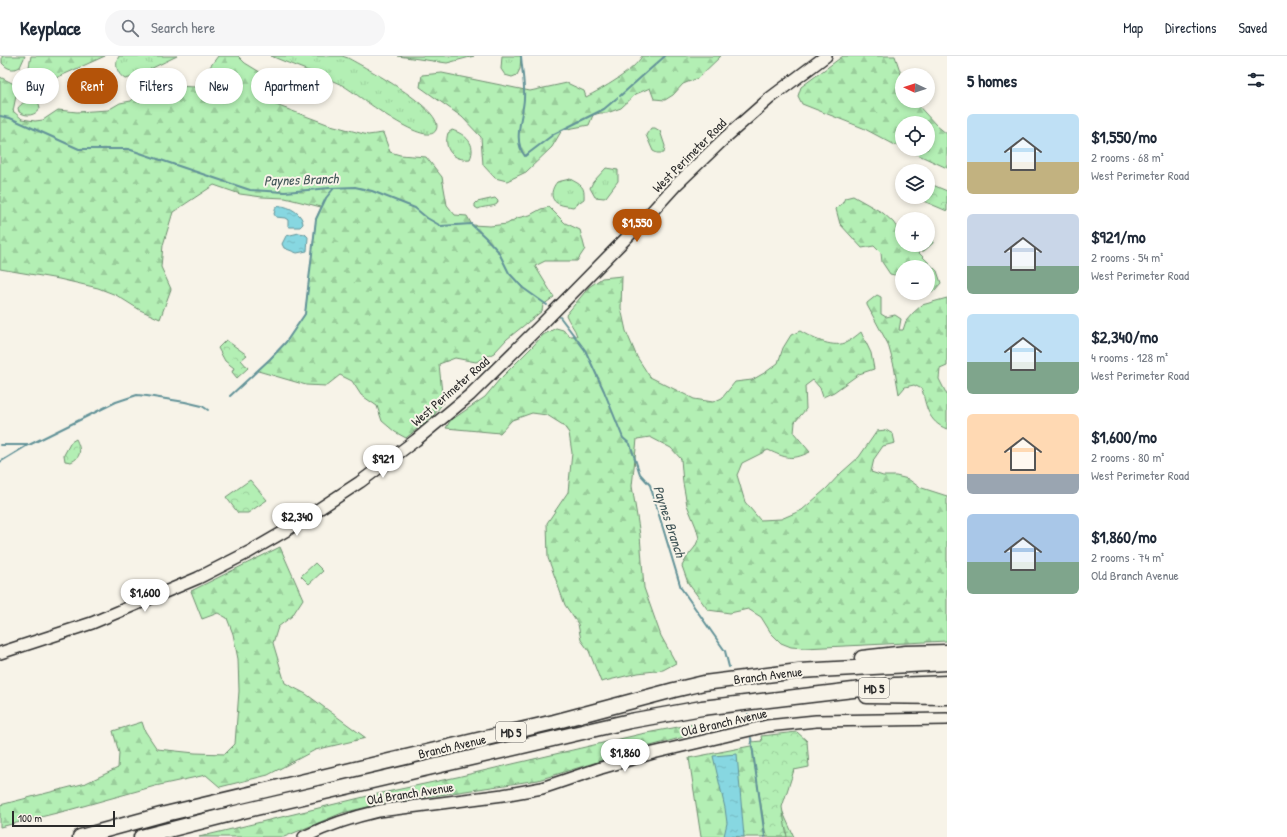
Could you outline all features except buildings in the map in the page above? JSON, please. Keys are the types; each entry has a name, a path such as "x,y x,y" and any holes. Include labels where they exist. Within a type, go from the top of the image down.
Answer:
{"highway":[{"path":"739,678 795,666 906,652 947,652"},
{"name":"Branch Avenue","path":"80,837 161,815 554,722 674,690 739,678 806,670 947,663"},
{"name":"Branch Avenue","path":"141,837 243,811 630,721 702,708 895,685 947,683"},
{"path":"801,697 947,697"}],"street":[{"name":"West Perimeter Road","path":"0,653 92,623 204,575 249,552 286,530 365,477 416,440 474,390 640,224 676,185 727,136 770,98 826,56"},
{"name":"Old Branch Avenue","path":"304,837 363,814 503,795 542,788 638,757 767,726 816,721 947,719"}],"green space":[{"path":"2,56 25,56 20,67 17,68 8,68 2,63"},
{"path":"31,56 105,56 78,68 67,68 67,73 59,77 59,68 29,68"},
{"path":"119,56 177,56 152,68 126,68 125,79 118,72 117,59"},
{"path":"218,56 238,56 253,68 251,68 251,104 273,104 327,124 368,135 383,133 390,152 400,155 426,157 442,177 447,205 455,215 467,216 472,225 490,226 507,224 517,218 530,215 541,209 549,207 565,223 580,230 585,249 577,261 545,261 535,266 554,297 543,305 542,311 507,339 494,353 476,362 455,358 439,364 443,403 434,415 406,438 395,432 382,421 377,406 361,395 352,381 340,375 326,386 306,385 258,371 286,342 305,314 316,219 321,207 285,198 240,194 214,185 173,212 163,245 161,267 171,289 160,319 140,310 116,295 98,288 59,279 0,269 0,77 12,83 12,104 14,104 13,111 22,119 35,121 43,120 58,110 77,112 108,110 120,103 126,102 126,104 187,104 187,87 195,87 195,104 243,104 243,68 209,68"},
{"path":"271,56 342,56 348,58 385,79 417,101 429,111 436,121 436,130 430,134 419,132 390,117 342,85 333,81 333,68 301,68"},
{"path":"398,56 474,56 447,63"},
{"path":"502,56 521,56 520,69 517,75 512,77 505,75 501,69"},
{"path":"642,56 721,56 698,78 683,84 673,95 665,100 654,99 650,88 636,94 621,108 607,113 593,115 589,125 562,130 552,147 526,172 507,181 495,178 483,165 481,137 462,117 420,87 422,75 442,73 530,91 567,83 584,91 586,97 609,84 632,68"},
{"path":"843,56 895,56 899,68 895,68 895,108 920,108 928,116 895,116 895,145 863,128 802,104 798,96 801,87"},
{"path":"39,104 40,108 36,113 25,115 19,112 18,108 21,105"},
{"path":"935,124 947,134 947,168 921,156 935,156"},
{"path":"651,128 655,128 660,131 665,146 664,153 657,153 653,151 646,135"},
{"path":"452,130 461,134 471,144 472,154 470,159 454,156 448,149 448,133"},
{"path":"606,168 618,170 618,181 606,197 595,197 590,188 593,182"},
{"path":"570,179 582,186 584,191 584,199 573,207 559,204 552,197 553,188 557,182"},
{"path":"935,186 947,191 947,211 930,204 935,204"},
{"path":"853,196 883,213 893,222 895,225 895,252 918,252 926,260 895,260 895,275 890,274 882,262 881,253 874,246 862,248 840,224 836,209 842,204 845,198"},
{"path":"495,198 498,201 495,205 478,209 475,207 477,202"},
{"path":"935,269 937,271 941,283 935,290"},
{"path":"622,276 621,308 626,331 637,357 650,377 694,399 713,402 722,398 735,382 752,380 766,372 778,363 783,348 791,335 800,331 816,339 834,344 845,343 861,332 871,353 874,369 859,374 834,392 823,397 820,388 813,380 805,386 806,409 795,422 794,433 810,452 798,457 784,457 768,450 742,463 737,475 745,502 760,520 781,519 802,510 826,489 859,457 877,431 886,430 893,434 895,443 883,446 874,459 871,472 883,476 896,476 908,479 919,487 947,496 947,641 804,648 791,647 781,643 771,633 761,617 748,609 730,613 708,610 688,583 682,566 695,547 699,538 687,505 681,459 671,448 650,437 637,439 632,486 640,535 644,588 661,636 676,663 663,670 638,673 601,682 589,651 581,640 578,624 565,605 548,558 547,523 568,492 572,453 569,433 563,425 547,415 532,413 512,420 500,433 446,428 450,421 485,397 499,380 543,335 556,328 563,330 570,336 577,336 566,315 589,287 602,278"},
{"path":"877,295 881,297 881,314 886,317 895,315 901,319 899,330 903,330 906,321 922,305 947,298 947,366 940,369 939,379 947,395 947,429 932,418 929,413 922,389 914,385 905,387 899,394 888,344 867,305 867,303"},
{"path":"226,340 247,355 241,360 248,368 237,378 232,372 234,368 225,361 218,348"},
{"path":"76,439 80,449 79,455 71,462 65,461 64,455 71,442"},
{"path":"250,480 267,500 248,513 238,513 226,497"},
{"path":"280,547 303,599 292,616 278,627 273,643 285,683 306,694 366,738 315,750 268,775 220,787 206,775 155,786 69,810 0,827 0,805 86,783 118,768 119,753 113,731 142,722 145,731 157,749 195,753 225,754 235,744 239,691 238,659 233,634 227,618 218,613 202,619 191,591"},
{"path":"315,563 323,571 309,584 301,576"},
{"path":"694,724 695,734 538,780 380,804 342,813 284,837 199,837 368,796 641,734"},
{"path":"797,732 807,741 809,767 794,770 782,807 787,837 766,837 751,742 762,741 761,736"},
{"path":"766,743 781,808 794,837 701,837 689,758"}],"water":[{"path":"276,207 287,207 295,211 301,217 303,224 300,227 290,227 288,226 288,220 285,218 276,217 274,214"},
{"path":"299,233 305,234 308,237 307,251 297,253 284,248 282,244 286,236"},
{"path":"737,754 744,837 724,836 727,823 725,808 713,756"}],"waterway":[{"path":"521,56 524,94 519,128 519,143 525,156 554,134 604,109 617,98"},
{"path":"620,96 665,56"},
{"name":"Paynes Branch","path":"0,116 10,118 79,149 128,149 250,190 285,192 355,187 372,191 415,208 427,218 441,226 471,224 498,251 509,273 523,288 547,305"},
{"path":"230,396 286,342 305,314 316,219 326,198 334,188"},
{"name":"Paynes Branch","path":"560,317 585,350 623,438 630,444 640,474 650,485 681,588 725,651 729,667"},
{"path":"0,445 29,445 116,402 137,395 185,402 202,406 208,410"},
{"path":"0,462 28,445"},
{"name":"Paynes Branch","path":"748,714 750,722"},
{"name":"Paynes Branch","path":"751,738 765,837"}]}
